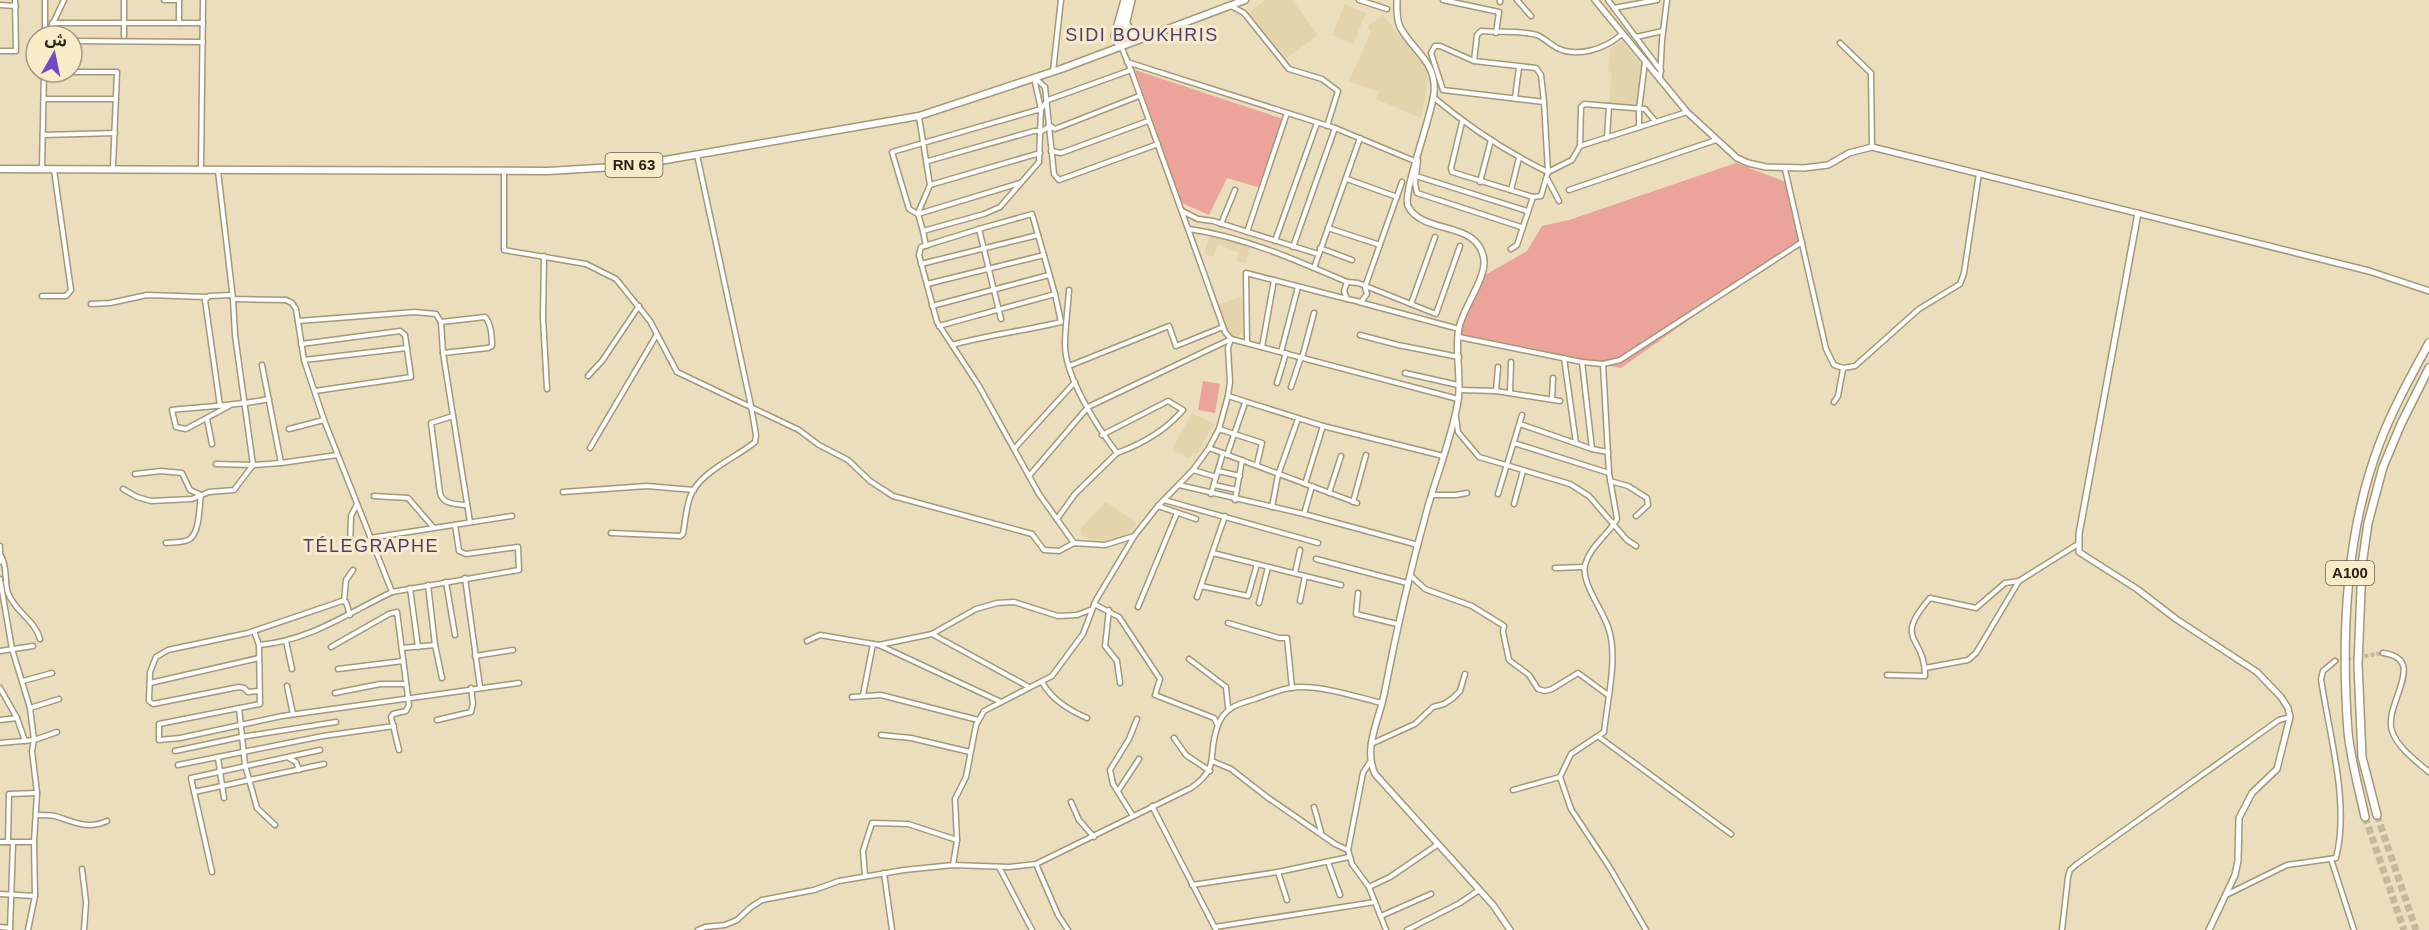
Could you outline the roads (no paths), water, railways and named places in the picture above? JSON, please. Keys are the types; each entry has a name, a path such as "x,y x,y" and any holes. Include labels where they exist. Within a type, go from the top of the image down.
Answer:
{"highway":[{"path":"1120,46 1115,36 1125,0"},
{"path":"1120,46 1131,0"},
{"path":"1126,24 1140,38"},
{"name":"A100","path":"2365,817 2348,733 2346,675 2351,552 2362,498 2379,444 2429,343"},
{"name":"A100","path":"2377,815 2362,757 2358,664 2362,565 2368,523 2383,467 2429,368"}],"main road":[{"name":"RN 63","path":"0,169 504,171 593,170 631,166 919,116 1034,78 1245,0"},
{"path":"1397,0 1397,15 1401,27 1429,64 1434,90 1406,203 1413,215 1426,222 1465,233 1479,246 1484,261 1480,278 1459,329 1458,399 1409,574 1371,744 1371,761 1375,774 1493,905 1510,930"},
{"path":"1594,0 1687,112 1737,158 1748,163 1785,169 1828,165 1849,153 1872,147 2368,271 2429,291"},
{"path":"2138,213 2078,544 2079,552 2257,672 2281,697 2288,708 2290,717 2277,770 2253,793 2239,818 2238,861 2228,894 2209,930"}],"street":[{"path":"0,51 16,51 15,0"},
{"path":"45,0 46,24"},
{"path":"64,0 52,23 203,22"},
{"path":"124,0 124,36"},
{"path":"164,0 179,0 178,22"},
{"path":"201,170 203,0"},
{"path":"1053,71 1061,0"},
{"path":"1359,0 1387,9"},
{"path":"1443,0 1499,12 1496,33"},
{"path":"1517,0 1531,16"},
{"path":"1608,0 1660,71"},
{"path":"1614,8 1657,0"},
{"path":"1660,81 1667,0"},
{"path":"0,5 16,6"},
{"path":"1230,6 1244,13 1289,69 1322,79 1338,91 1328,126"},
{"path":"1636,37 1664,31"},
{"path":"1474,61 1478,32 1537,35 1559,49 1575,52 1594,50 1612,43 1622,34"},
{"path":"84,41 203,42"},
{"path":"1840,43 1871,73 1872,147"},
{"path":"1120,46 1131,70 1223,327 1231,339"},
{"path":"1443,90 1431,53 1436,46 1446,48 1474,61 1533,67 1539,72 1544,102 1548,172 1541,196 1533,197 1480,182 1451,170 1462,122"},
{"path":"1126,62 1335,128 1417,162"},
{"path":"1639,127 1645,62"},
{"path":"1515,98 1519,67"},
{"path":"918,214 909,208 892,152 1041,109 1048,100 1131,70"},
{"path":"84,72 117,72 113,166"},
{"path":"1034,78 1045,87 1054,174 1059,180 1158,144"},
{"path":"923,231 984,214 1000,207 1039,162 1042,131 1041,109 1034,78"},
{"path":"42,170 44,84"},
{"path":"1434,90 1544,102"},
{"path":"1050,126 1055,129 1139,96"},
{"path":"1433,98 1462,122 1519,158 1548,172"},
{"path":"44,99 116,99"},
{"path":"1548,172 1572,160 1580,146 1582,105 1648,111 1655,122"},
{"path":"1607,138 1609,106"},
{"path":"1580,146 1687,112"},
{"path":"1247,232 1287,113"},
{"path":"919,116 928,161 930,185 918,214 926,246"},
{"path":"1051,151 1061,153 1148,121"},
{"path":"1275,241 1317,123"},
{"path":"928,161 1034,131 1042,131 1050,126"},
{"path":"1293,247 1335,128"},
{"path":"43,135 115,133"},
{"path":"1314,268 1360,138"},
{"path":"1480,182 1491,140"},
{"path":"1569,190 1716,140"},
{"path":"930,185 1040,153"},
{"path":"611,533 680,536 683,534 694,490 711,472 755,442 752,406 697,154"},
{"path":"1418,155 1414,175 1417,192 1521,228"},
{"path":"1511,190 1519,158"},
{"path":"1785,169 1826,349 1834,365 1843,368 1855,366 1919,309 1960,284 1964,273 1979,173"},
{"path":"42,296 66,296 71,290 54,170"},
{"path":"123,489 137,498 151,501 192,499 209,492 234,490 253,465 235,335 218,171"},
{"path":"504,171 504,250 586,264 616,279 650,321 677,372 799,430 819,445 848,460 870,481 893,496 1032,534 1044,550 1059,551 1074,543 1105,545 1135,536"},
{"path":"1414,175 1527,211"},
{"path":"1347,179 1397,197"},
{"path":"1547,180 1559,201"},
{"path":"918,214 1022,182"},
{"path":"1347,299 1361,302 1367,294 1365,287 1402,182"},
{"path":"1221,224 1235,190"},
{"path":"1511,249 1517,245 1533,197"},
{"path":"1182,211 1198,219 1318,254"},
{"path":"952,345 1061,322 1032,214 921,247 919,255 939,326 979,386 1029,476 1074,543"},
{"path":"1328,228 1380,245"},
{"path":"979,229 1001,319"},
{"path":"1189,229 1216,233 1347,282 1358,283 1436,314 1460,246"},
{"path":"921,264 1038,235"},
{"path":"1411,304 1436,237"},
{"path":"1459,337 1582,362 1602,364 1620,360 1802,242"},
{"path":"1320,248 1352,260"},
{"path":"927,284 1044,255"},
{"path":"544,256 543,318 547,389"},
{"path":"1247,343 1246,273 1459,329"},
{"path":"932,306 1050,275"},
{"path":"1262,347 1274,280"},
{"path":"1347,282 1344,291 1347,299"},
{"path":"1277,383 1298,287"},
{"path":"1069,290 1065,346 1069,366 1102,435 1117,453"},
{"path":"939,326 1055,294"},
{"path":"91,304 110,303 147,295 232,297 286,300 292,303 296,309 304,360 324,420 392,592"},
{"path":"206,297 219,406"},
{"path":"588,376 602,361 639,306"},
{"path":"298,321 434,312 441,322 443,353 470,522"},
{"path":"1291,387 1314,312"},
{"path":"441,322 485,317 488,320 492,339 492,346 488,348 443,353"},
{"path":"1069,366 1169,326 1176,346 1223,327"},
{"path":"301,344 400,331 405,335 411,378 315,391"},
{"path":"590,448 657,335"},
{"path":"1360,335 1459,357"},
{"path":"953,865 957,840 955,799 966,777 978,720 984,711 1052,676 1083,634 1094,604 1135,536 1158,506 1193,470 1209,448 1219,429 1228,396 1230,382 1228,348 1231,339"},
{"path":"1029,476 1088,407 1231,339 1458,399 1456,418 1458,432 1479,457 1562,482 1580,490 1589,496 1627,540 1636,546"},
{"path":"304,360 407,348"},
{"path":"1564,358 1576,443"},
{"path":"1510,393 1511,362"},
{"path":"1582,362 1592,448"},
{"path":"1602,364 1609,473 1617,519 1590,552 1585,567 1591,591 1609,628 1613,647 1604,732 1571,754 1560,777 1571,809 1610,868 1646,930"},
{"path":"262,365 281,463"},
{"path":"1496,391 1498,367"},
{"path":"1834,402 1838,396 1843,368"},
{"path":"1405,373 1458,388 1496,391 1560,401"},
{"path":"1552,378 1552,399"},
{"path":"1014,448 1075,382"},
{"path":"1228,396 1323,426 1443,456"},
{"path":"229,406 186,429 176,427 172,410 212,405 229,406 269,399"},
{"path":"1057,519 1076,494 1117,453 1170,425 1183,410 1168,401 1102,435"},
{"path":"1212,494 1218,471 1235,434 1245,403"},
{"path":"1498,494 1522,415"},
{"path":"453,416 431,423 440,494 441,499 446,502 467,505"},
{"path":"207,419 212,444"},
{"path":"1272,507 1278,475 1298,419"},
{"path":"288,429 324,420"},
{"path":"1520,424 1608,452"},
{"path":"1305,484 1323,426"},
{"path":"1219,429 1262,442 1257,464"},
{"path":"1514,443 1609,473"},
{"path":"1209,448 1257,464 1278,475 1355,503 1366,455"},
{"path":"216,464 281,463 337,455"},
{"path":"1329,494 1341,456"},
{"path":"1235,500 1242,460"},
{"path":"1193,470 1216,477"},
{"path":"135,474 161,471 182,473 190,490 201,495"},
{"path":"1218,471 1240,476"},
{"path":"1514,504 1523,471"},
{"path":"1610,481 1634,488 1647,498 1648,505 1636,516"},
{"path":"1178,485 1235,500 1304,514 1418,544"},
{"path":"1214,485 1237,490"},
{"path":"563,492 647,486 694,490"},
{"path":"1304,514 1312,486"},
{"path":"1431,495 1467,493"},
{"path":"166,543 187,541 191,538 197,525 201,495"},
{"path":"374,496 408,498 433,528"},
{"path":"1164,500 1318,543"},
{"path":"350,547 351,516 357,503"},
{"path":"1158,506 1196,519"},
{"path":"1138,608 1177,513"},
{"path":"370,538 512,516"},
{"path":"1197,597 1225,516"},
{"path":"259,645 286,641 313,633 392,592 465,578 516,572 520,568 518,547 466,554 459,551 455,525"},
{"path":"1887,675 1925,676 1925,668 1912,638 1911,630 1914,617 1930,598 1976,608 2005,583 2019,581 2078,544"},
{"path":"0,546 9,594 22,613 32,622 40,639"},
{"path":"1295,573 1300,550"},
{"path":"1213,553 1341,585"},
{"path":"1316,560 1407,583"},
{"path":"1202,586 1248,596 1257,564"},
{"path":"1259,603 1268,567"},
{"path":"1555,568 1585,567"},
{"path":"350,615 344,601 346,580 353,570"},
{"path":"1409,574 1425,590 1472,606 1504,626 1503,632 1509,660 1529,675 1538,688 1545,691 1552,689 1578,673 1608,695"},
{"path":"1299,601 1305,576"},
{"path":"465,578 480,687"},
{"path":"0,579 12,649 30,708 34,740 32,751 37,793 34,842 35,896 28,930"},
{"path":"1925,668 1968,660 1976,653 2019,581"},
{"path":"446,582 454,635"},
{"path":"428,585 435,645 442,678"},
{"path":"410,588 418,647"},
{"path":"1358,593 1356,614 1397,624"},
{"path":"259,691 250,693 244,688 236,687 153,704 149,701 154,660 163,652 254,631 344,601"},
{"path":"879,645 932,634 976,609 997,603 1014,602 1058,616 1077,615 1091,610"},
{"path":"1094,604 1109,610 1124,623 1160,679 1155,695 1214,718 1217,725"},
{"path":"1109,610 1105,646 1117,661 1120,683"},
{"path":"331,647 395,612 398,616 408,699 408,710 392,715 399,750"},
{"path":"1228,623 1279,638 1287,638 1292,688"},
{"path":"0,626 7,625"},
{"path":"254,631 259,645 259,705 159,724 159,740 180,738 240,724 335,707 354,707 384,700 408,699 519,682"},
{"path":"932,634 1030,687"},
{"path":"807,641 820,635 879,645 1001,702"},
{"path":"286,641 292,669"},
{"path":"863,695 873,644"},
{"path":"402,648 435,645"},
{"path":"0,651 33,646"},
{"path":"475,656 513,650"},
{"path":"2383,653 2393,654 2400,659 2404,667 2404,677 2393,707 2391,729 2407,753 2429,772"},
{"path":"150,683 259,658"},
{"path":"698,930 725,925 737,920 762,900 866,876 953,865 999,867 1036,864 1191,788 1210,771 1217,725 1228,707 1226,687 1189,659"},
{"path":"338,669 403,661"},
{"path":"2228,894 2287,865 2336,858 2338,784 2336,757 2321,679 2323,671 2335,661"},
{"path":"23,681 52,673"},
{"path":"1371,744 1415,724 1433,707 1453,698 1460,691 1465,674"},
{"path":"1042,682 1047,692 1057,701 1087,718"},
{"path":"335,693 380,684 406,684"},
{"path":"287,686 293,714"},
{"path":"0,687 17,718 25,741"},
{"path":"437,720 471,712 473,704 471,688"},
{"path":"1228,707 1292,688 1315,689 1382,703"},
{"path":"852,697 881,695 978,720"},
{"path":"30,708 59,699"},
{"path":"239,708 245,765 257,808 275,825"},
{"path":"2062,930 2070,870 2270,727 2290,717"},
{"path":"0,720 17,718"},
{"path":"1133,816 1113,784 1110,770 1129,739 1137,719"},
{"path":"175,751 241,737 336,722"},
{"path":"178,765 323,736 394,726"},
{"path":"0,743 34,740 57,732"},
{"path":"881,735 910,738 970,752"},
{"path":"1599,737 1731,834"},
{"path":"1174,738 1186,755 1210,771"},
{"path":"212,872 191,778 219,770 320,750"},
{"path":"218,758 224,798"},
{"path":"288,758 296,762 299,770"},
{"path":"1118,791 1139,759"},
{"path":"1212,761 1231,769 1335,844 1348,850"},
{"path":"1371,761 1363,773 1348,850 1349,857 1369,887 1386,930"},
{"path":"194,792 324,764"},
{"path":"1513,790 1560,777"},
{"path":"0,927 10,929 9,794 37,793"},
{"path":"1071,802 1079,820 1094,837"},
{"path":"1152,806 1215,929 1375,902"},
{"path":"1314,807 1321,832"},
{"path":"36,815 55,816 71,824 86,826 97,826 108,821"},
{"path":"866,876 863,851 872,823 908,824 957,840"},
{"path":"0,842 34,842"},
{"path":"1369,887 1390,877 1437,845"},
{"path":"1192,885 1278,872 1349,857"},
{"path":"2331,859 2354,930"},
{"path":"1328,862 1340,895"},
{"path":"1036,864 1058,915 1068,930"},
{"path":"999,867 1032,930"},
{"path":"82,869 86,902 84,930"},
{"path":"1278,872 1287,900"},
{"path":"884,873 892,930"},
{"path":"1407,930 1460,903 1479,890"},
{"path":"0,894 35,896"},
{"path":"1382,916 1431,894"}],"tunnel":[{"path":"2335,661 2383,653"},
{"path":"2377,815 2416,930"},
{"path":"2365,817 2404,930"}],"district":[{"name":"SIDI BOUKHRIS","path":"1142,35"},
{"name":"TÉLEGRAPHE","path":"371,546"}]}
